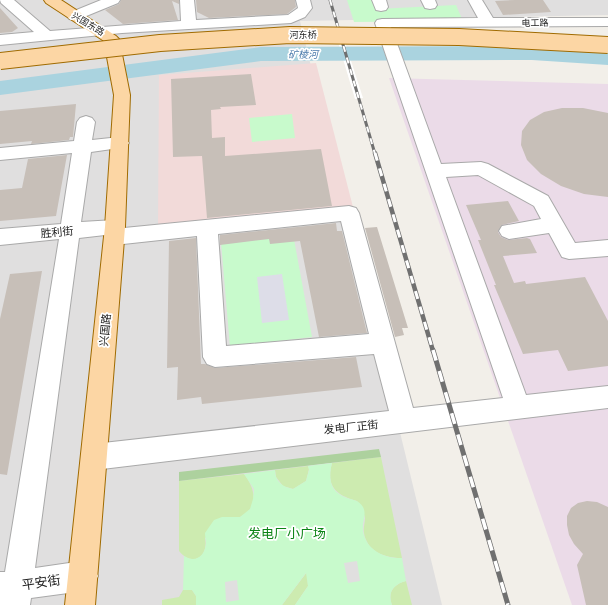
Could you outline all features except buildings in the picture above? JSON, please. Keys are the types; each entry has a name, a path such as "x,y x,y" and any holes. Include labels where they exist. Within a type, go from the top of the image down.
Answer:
{"main road":[{"name":"兴国东路","path":"51,0 111,39 114,56"},
{"name":"河东桥","path":"0,61 160,43 290,35 459,37 608,44"},
{"name":"兴国路","path":"80,605 114,232 120,143 122,95 114,56"}],"street":[{"path":"74,16 113,0"},
{"path":"187,0 189,25"},
{"path":"0,40 98,31 291,19 300,14 305,8 303,0"},
{"path":"475,0 488,23"},
{"path":"11,3 46,35"},
{"name":"电工路","path":"436,171 382,23 608,22"},
{"path":"11,592 86,122"},
{"path":"0,154 120,143"},
{"path":"518,407 436,171 481,168 541,201 569,251 608,248"},
{"name":"胜利街","path":"0,237 69,231 114,232 207,227 350,213 384,343"},
{"path":"509,231 555,225"},
{"path":"207,227 214,357 384,343 404,422"},
{"name":"发电厂正街","path":"94,457 608,397"},
{"name":"平安街","path":"11,592 83,576"}],"shaded area":[{"path":"0,0 608,0 608,15 300,21 442,605 0,605"},
{"path":"316,63 354,211 158,230 159,75"},
{"path":"389,78 608,84 608,605 572,605"},
{"path":"282,274 289,320 262,323 257,277"}],"green space":[{"path":"347,0 374,0 377,9 456,5 463,21 354,22"},
{"path":"292,114 295,138 252,142 249,118"},
{"path":"293,234 312,337 230,347 221,242"},
{"path":"379,449 381,457 179,481 179,472"},
{"path":"381,457 402,558 383,555 378,553 369,545 364,531 365,518 357,501 343,496 331,484 330,471 332,463"},
{"name":"发电厂小广场","path":"332,463 330,474 334,489 341,495 358,502 364,509 363,532 369,545 380,554 394,558 402,558 406,581 395,586 391,592 390,596 392,605 295,605 308,586 306,573 282,605 196,605 196,596 192,590 183,590 184,556 196,559 202,555 206,543 205,533 214,520 222,517 240,517 250,509 254,489 244,474 275,470 278,481 286,487 293,489 306,481 309,470 308,466","holes":["357,561 360,581 348,583 344,563","237,580 239,600 226,602 225,582"]},
{"path":"308,466 309,469 306,481 293,489 283,486 276,477 275,470"},
{"path":"244,474 253,491 254,497 251,508 240,517 231,517 205,538 205,550 199,558 190,559 184,556 179,551 179,481"},
{"path":"307,572 308,586 295,605 282,605"},
{"path":"406,581 412,605 392,605 390,596 391,592 395,586"},
{"path":"183,590 192,590 196,596 196,605 162,605 162,600 179,597"}],"pier":[{"path":"337,39 344,39 363,98 355,99"}],"waterway":[{"name":"矿棱河","path":"0,88 261,54 532,53 608,58"}],"railway":[{"path":"330,0 375,154"},
{"path":"375,153 433,351"},
{"path":"433,350 508,605"}]}
